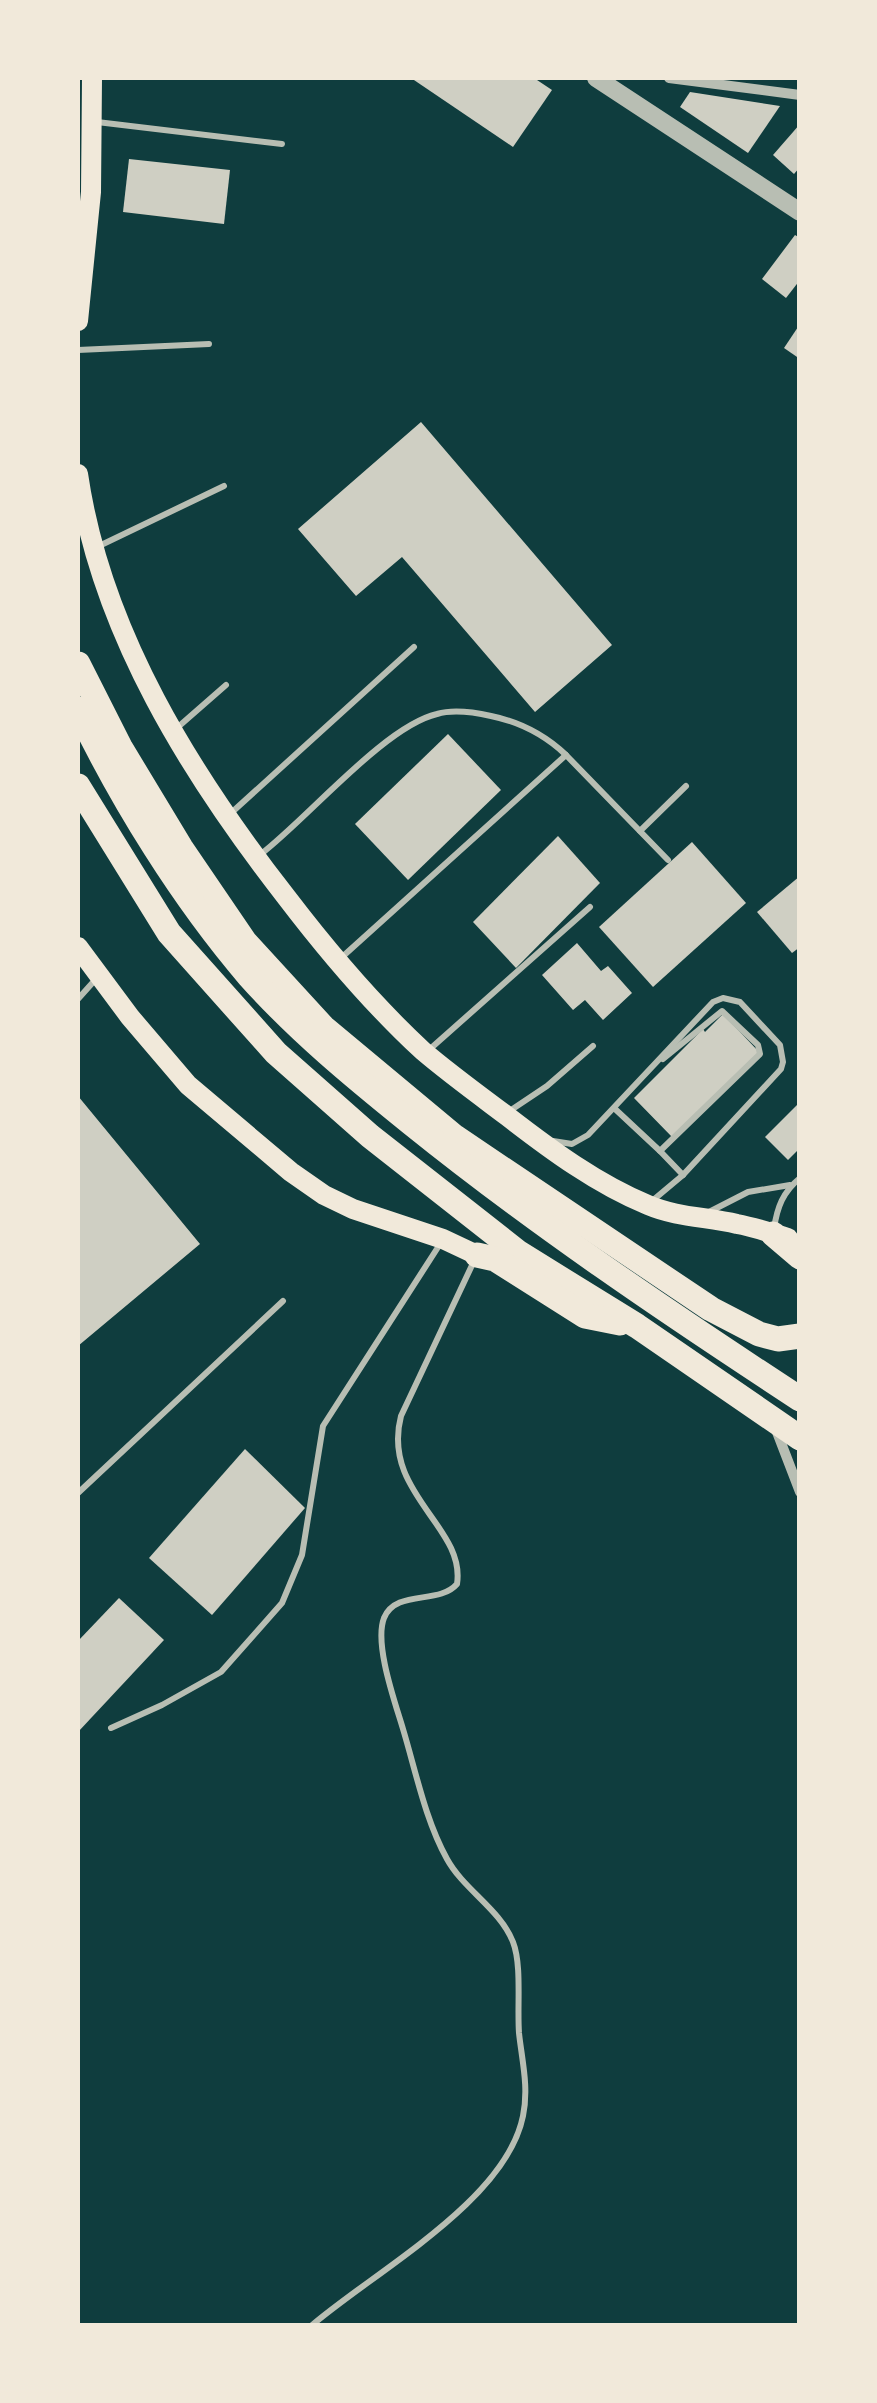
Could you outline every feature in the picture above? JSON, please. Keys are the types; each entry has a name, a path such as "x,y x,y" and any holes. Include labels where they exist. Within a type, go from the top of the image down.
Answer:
{"highway":[{"path":"78,664 120,747 181,848 246,942 323,1027 455,1137 695,1298 759,1334 778,1339 800,1336"},
{"path":"78,709 114,780 202,915 249,975 320,1049 487,1184 800,1399"},
{"path":"78,786 130,874"},
{"path":"78,806 170,933 289,1065 370,1136 520,1253 637,1326 800,1438"},
{"path":"774,1234 800,1256"},
{"path":"477,1255 495,1260 584,1316 637,1326"}],"main road":[{"path":"78,321 91,192 92,78"},
{"path":"78,474 94,548 126,638 174,731 254,860 336,962 426,1053 530,1134 597,1179 676,1215 700,1217 800,1242"},
{"path":"78,947 188,1085 291,1172 353,1209 477,1255"}],"street":[{"path":"596,78 800,212"},
{"path":"669,78 800,96"},
{"path":"772,1419 800,1492"}],"lane":[{"path":"91,121 282,144"},
{"path":"78,350 209,344"},
{"path":"94,548 224,486"},
{"path":"225,818 414,647"},
{"path":"174,731 226,685"},
{"path":"254,860 290,832 390,737 427,717 460,712 505,719 536,732 566,755 668,860"},
{"path":"336,962 566,755"},
{"path":"640,831 686,786"},
{"path":"426,1053 590,907"},
{"path":"78,999 100,976"},
{"path":"530,1134 572,1144 588,1134 713,1002 722,998 740,1002 780,1044 780,1070 683,1175 648,1205"},
{"path":"653,1064 678,1049 722,1011 760,1050 758,1060 660,1151"},
{"path":"505,1114 547,1086 594,1046"},
{"path":"614,1108 683,1175"},
{"path":"700,1217 748,1192 796,1183"},
{"path":"774,1234 777,1210 796,1183"},
{"path":"111,1728 221,1672 282,1603 302,1554 322,1426 443,1240"},
{"path":"310,2326 480,2192 510,2153 524,2113 526,2082 514,1944 504,1926 465,1886 446,1858 401,1721 381,1640 384,1618 390,1608 404,1601 443,1595 457,1584 454,1557 406,1480 395,1437 401,1416 477,1255"},
{"path":"78,1493 282,1301"}],"building":[{"path":"411,78 534,78 552,90 513,147"},
{"path":"690,92 780,106 748,153 680,107"},
{"path":"800,124 800,167 794,174 773,155"},
{"path":"129,159 230,170 224,224 123,212"},
{"path":"795,235 800,238 800,280 786,298 762,279"},
{"path":"800,324 800,359 784,348"},
{"path":"421,422 612,645 535,712 402,557 356,596 298,529"},
{"path":"448,734 501,790 408,880 355,824"},
{"path":"558,836 600,883 516,968 473,922"},
{"path":"692,842 746,903 653,987 599,927"},
{"path":"800,876 800,947 792,953 757,912"},
{"path":"577,943 601,971 608,966 632,993 603,1020 585,1000 573,1010 542,975"},
{"path":"723,1014 759,1052 672,1137 634,1098"},
{"path":"78,1096 200,1244 78,1346 79,1207"},
{"path":"800,1102 800,1148 788,1160 765,1137"},
{"path":"245,1449 305,1508 212,1615 149,1558"},
{"path":"119,1598 164,1640 78,1732 78,1641"}]}
